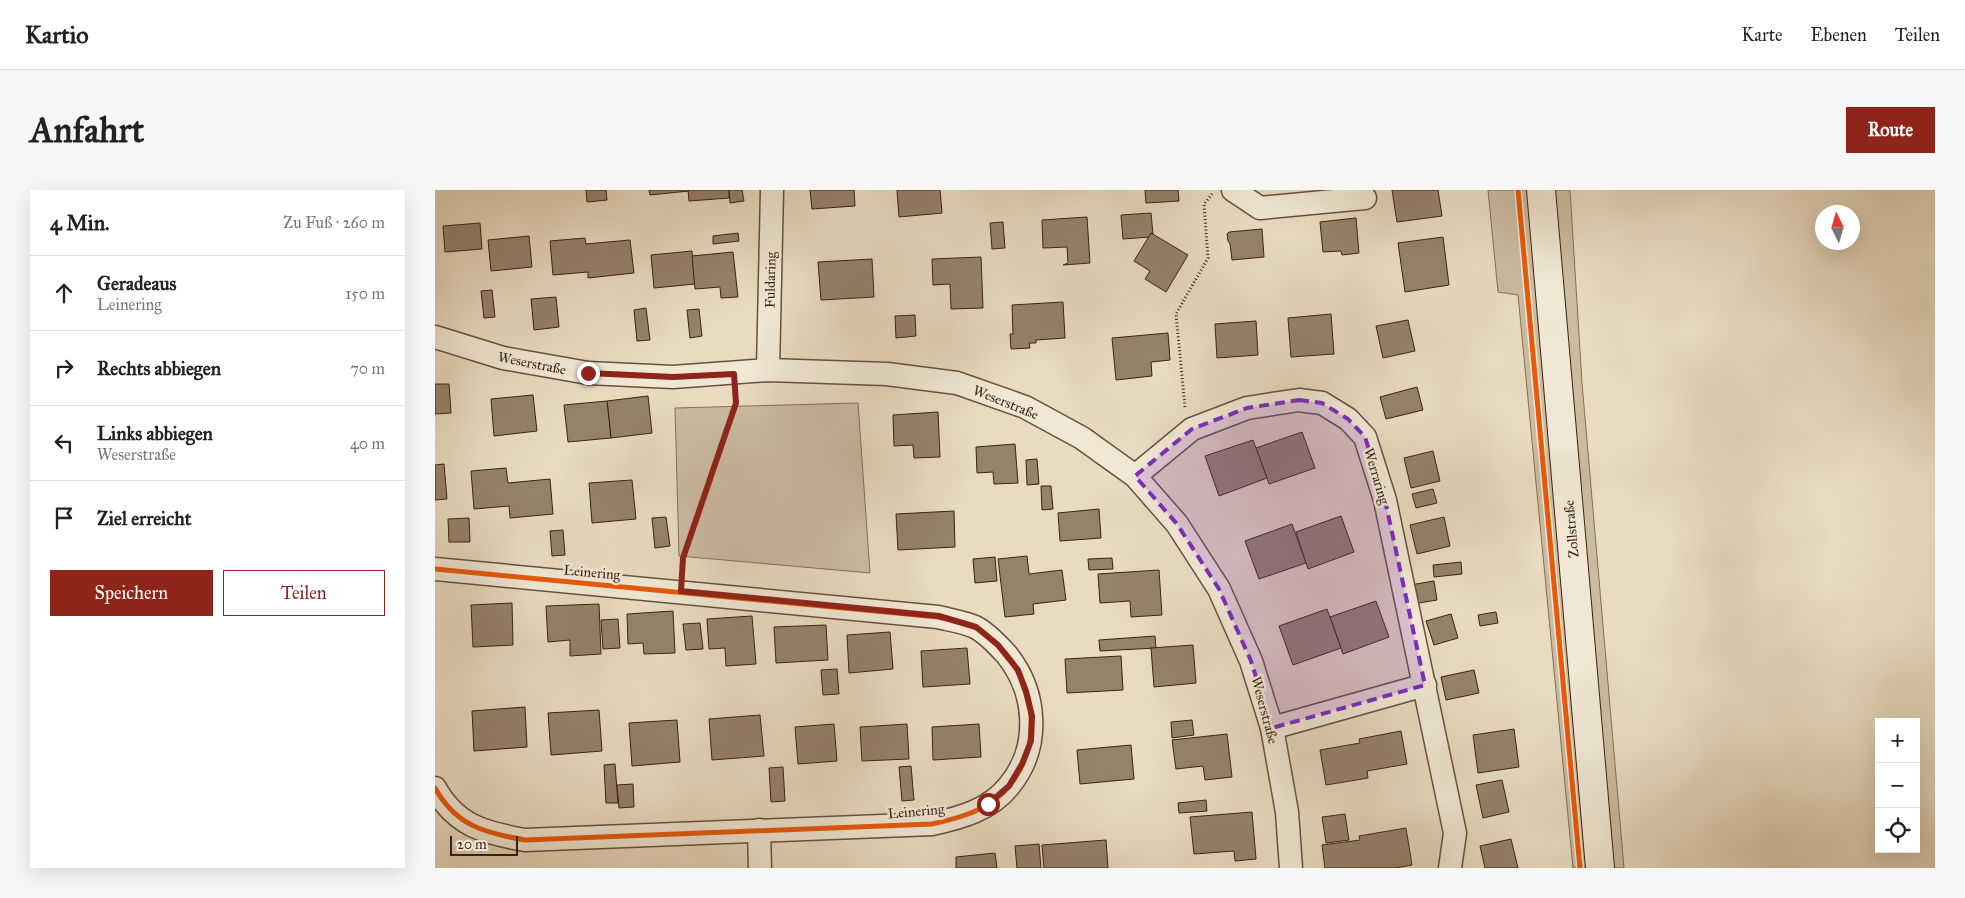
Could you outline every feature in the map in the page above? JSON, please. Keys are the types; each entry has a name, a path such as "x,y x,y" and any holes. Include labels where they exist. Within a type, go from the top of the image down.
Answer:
{"main road":[{"name":"Zollstraße","path":"1541,190 1600,868"}],"street":[{"name":"Fuldaring","path":"768,370 772,190"},
{"path":"1233,190 1260,208 1365,198"},
{"name":"Weserstraße","path":"435,337 503,358 588,373 673,377 768,370 887,374 957,383 1025,407 1082,438 1135,476 1177,524 1219,589 1251,661 1272,728 1287,812 1291,868"},
{"name":"Werraring","path":"1135,476 1192,429 1247,408 1299,400 1322,403 1348,419 1365,437 1385,500 1455,833 1450,868"},
{"name":"Leinering","path":"435,569 939,616 976,627 998,645 1018,670 1032,716 1031,741 1022,764 1009,786 988,804 965,816 931,824 525,840 493,835 465,823 444,804 435,788"},
{"path":"1272,728 1425,685"},
{"path":"759,830 760,868"}],"path":[{"path":"1192,429 1185,411 1176,314 1207,258 1204,204 1215,190"},
{"path":"681,591 683,558 736,403 734,374"}],"highlighted area":[{"path":"1299,400 1322,403 1348,419 1365,437 1385,500 1425,685 1272,728 1251,661 1219,589 1177,524 1135,476 1192,429 1247,408"}],"shaded area":[{"path":"1488,190 1570,190 1582,383 1624,868 1573,868 1518,295 1498,292"},
{"path":"858,403 870,573 679,556 675,408"}],"building":[{"path":"586,190 606,190 607,200 587,202"},
{"path":"649,190 688,190 689,191 650,195"},
{"path":"688,190 729,190 729,198 689,201"},
{"path":"729,190 742,190 744,201 730,203"},
{"path":"810,190 854,190 855,206 812,209"},
{"path":"897,190 940,190 942,213 899,217"},
{"path":"1145,190 1178,190 1179,201 1146,203"},
{"path":"1392,190 1438,190 1442,216 1397,222"},
{"path":"1151,213 1153,234 1151,233 1150,237 1123,239 1121,215"},
{"path":"1087,217 1090,263 1063,265 1068,263 1067,247 1043,248 1042,220"},
{"path":"1356,218 1359,253 1342,255 1341,251 1323,252 1320,222"},
{"path":"1003,222 1005,248 992,249 990,223"},
{"path":"480,223 482,249 445,252 443,226"},
{"path":"1262,229 1264,257 1232,260 1227,234 1229,232"},
{"path":"738,233 739,241 713,244 713,236"},
{"path":"1151,233 1188,255 1166,292 1145,279 1150,271 1134,261"},
{"path":"529,236 532,267 491,271 488,240"},
{"path":"1443,237 1449,285 1405,292 1398,243"},
{"path":"585,238 586,244 630,240 634,273 588,278 588,272 553,275 550,241"},
{"path":"692,251 695,284 654,288 651,255"},
{"path":"733,252 738,297 721,298 720,287 695,289 692,256"},
{"path":"981,257 983,308 951,309 950,284 933,285 932,259"},
{"path":"872,259 874,297 821,300 818,262"},
{"path":"492,290 495,317 484,318 481,291"},
{"path":"556,297 559,327 534,330 531,299"},
{"path":"1063,302 1065,338 1036,340 1036,343 1029,343 1030,348 1011,349 1010,334 1013,334 1012,305"},
{"path":"646,308 650,340 637,341 634,310"},
{"path":"699,309 702,336 690,338 687,310"},
{"path":"1331,314 1334,354 1291,357 1288,318"},
{"path":"915,315 916,336 896,338 895,316"},
{"path":"1408,320 1415,351 1383,358 1376,326"},
{"path":"1256,321 1258,355 1217,358 1215,324"},
{"path":"1168,333 1170,360 1151,362 1152,376 1116,380 1112,338"},
{"path":"435,384 449,384 451,413 435,414"},
{"path":"1417,387 1423,410 1386,419 1380,397"},
{"path":"533,395 537,431 494,436 491,399"},
{"path":"648,396 652,433 611,438 607,401"},
{"path":"607,401 611,438 568,442 564,405"},
{"path":"938,412 940,457 914,458 913,445 894,446 893,415"},
{"path":"1302,432 1315,468 1269,484 1256,448"},
{"path":"1253,440 1267,478 1219,496 1205,456"},
{"path":"1015,444 1018,483 994,484 993,472 977,473 976,447"},
{"path":"1433,451 1440,481 1411,488 1404,458"},
{"path":"1037,459 1039,484 1027,485 1026,460"},
{"path":"444,464 447,499 435,500 435,465"},
{"path":"506,468 508,483 550,479 553,514 510,518 509,506 474,509 471,471"},
{"path":"632,480 636,519 592,523 589,483"},
{"path":"1041,486 1051,486 1053,509 1042,510"},
{"path":"1433,489 1437,503 1416,508 1412,494"},
{"path":"1099,509 1101,538 1060,541 1058,513"},
{"path":"954,511 955,547 898,550 896,514"},
{"path":"1341,516 1354,552 1308,569 1296,532"},
{"path":"666,517 670,546 655,548 652,518"},
{"path":"1444,517 1450,546 1417,554 1410,525"},
{"path":"469,518 470,542 449,542 448,519"},
{"path":"1292,524 1306,563 1259,579 1245,541"},
{"path":"563,530 565,555 552,556 550,531"},
{"path":"1027,556 1029,574 1062,570 1066,600 1033,604 1034,614 1005,617 998,559"},
{"path":"995,557 997,581 975,583 973,559"},
{"path":"1112,558 1113,569 1089,570 1088,559"},
{"path":"1461,562 1462,574 1434,577 1433,565"},
{"path":"1159,570 1162,615 1131,617 1130,601 1100,603 1098,574"},
{"path":"1434,581 1437,600 1413,604 1410,585"},
{"path":"1376,601 1389,637 1343,654 1330,617"},
{"path":"512,603 513,645 473,647 471,605"},
{"path":"599,604 601,654 570,656 570,640 548,642 546,606"},
{"path":"1327,609 1341,648 1293,665 1279,626"},
{"path":"673,611 675,653 644,654 643,643 628,644 627,614"},
{"path":"1496,612 1498,623 1480,626 1478,615"},
{"path":"1451,614 1458,638 1434,645 1426,621"},
{"path":"752,616 756,664 726,666 725,648 709,649 707,619"},
{"path":"618,619 620,648 603,649 601,620"},
{"path":"700,623 703,649 686,650 683,624"},
{"path":"826,625 828,660 776,663 774,627"},
{"path":"890,632 893,669 849,673 847,635"},
{"path":"1155,636 1156,648 1100,651 1099,640"},
{"path":"1193,645 1196,683 1154,687 1151,648"},
{"path":"967,648 970,684 923,687 921,651"},
{"path":"1121,656 1123,690 1067,693 1065,659"},
{"path":"837,669 839,694 823,695 821,670"},
{"path":"1474,670 1479,693 1446,700 1441,677"},
{"path":"525,707 527,747 474,751 472,711"},
{"path":"599,710 602,751 551,755 548,713"},
{"path":"760,715 764,756 712,760 709,719"},
{"path":"677,720 680,762 632,766 629,723"},
{"path":"1192,720 1194,735 1172,738 1171,722"},
{"path":"834,724 837,761 798,764 795,727"},
{"path":"907,724 909,759 862,761 860,727"},
{"path":"979,724 981,757 933,760 932,727"},
{"path":"1514,729 1519,767 1478,773 1473,735"},
{"path":"1401,731 1407,764 1367,771 1368,778 1326,785 1320,750 1360,743 1359,739"},
{"path":"1227,734 1232,777 1205,780 1203,766 1176,769 1172,740"},
{"path":"1131,745 1134,779 1080,784 1077,750"},
{"path":"615,764 618,803 606,803 604,765"},
{"path":"911,766 914,800 902,801 899,767"},
{"path":"783,767 785,801 771,802 769,768"},
{"path":"1502,780 1509,812 1483,818 1476,785"},
{"path":"633,784 634,807 619,808 617,785"},
{"path":"1206,800 1207,811 1179,813 1178,803"},
{"path":"1252,812 1256,859 1235,861 1234,851 1194,854 1190,817"},
{"path":"1345,814 1349,840 1326,843 1322,817"},
{"path":"1406,828 1412,865 1395,868 1325,868 1322,845 1360,840 1359,836"},
{"path":"1511,839 1518,868 1485,868 1480,846"},
{"path":"1106,840 1108,868 1044,868 1042,845"},
{"path":"1039,844 1041,868 1017,868 1015,846"},
{"path":"995,853 997,868 956,868 956,857"}],"cycle path":[{"path":"1518,190 1580,868"},
{"path":"435,569 938,617 962,622 984,632 1007,655 1017,670 1024,686 1031,720 1026,754 1019,771 1009,786 993,801 974,812 932,824 525,840 473,826 452,811 435,788"}],"route":[{"path":"588,373 673,377 734,374 736,403 683,558 681,591 939,616 976,627 998,645 1018,670 1026,692 1032,716 1031,741 1022,764 1009,786 988,804"}]}
